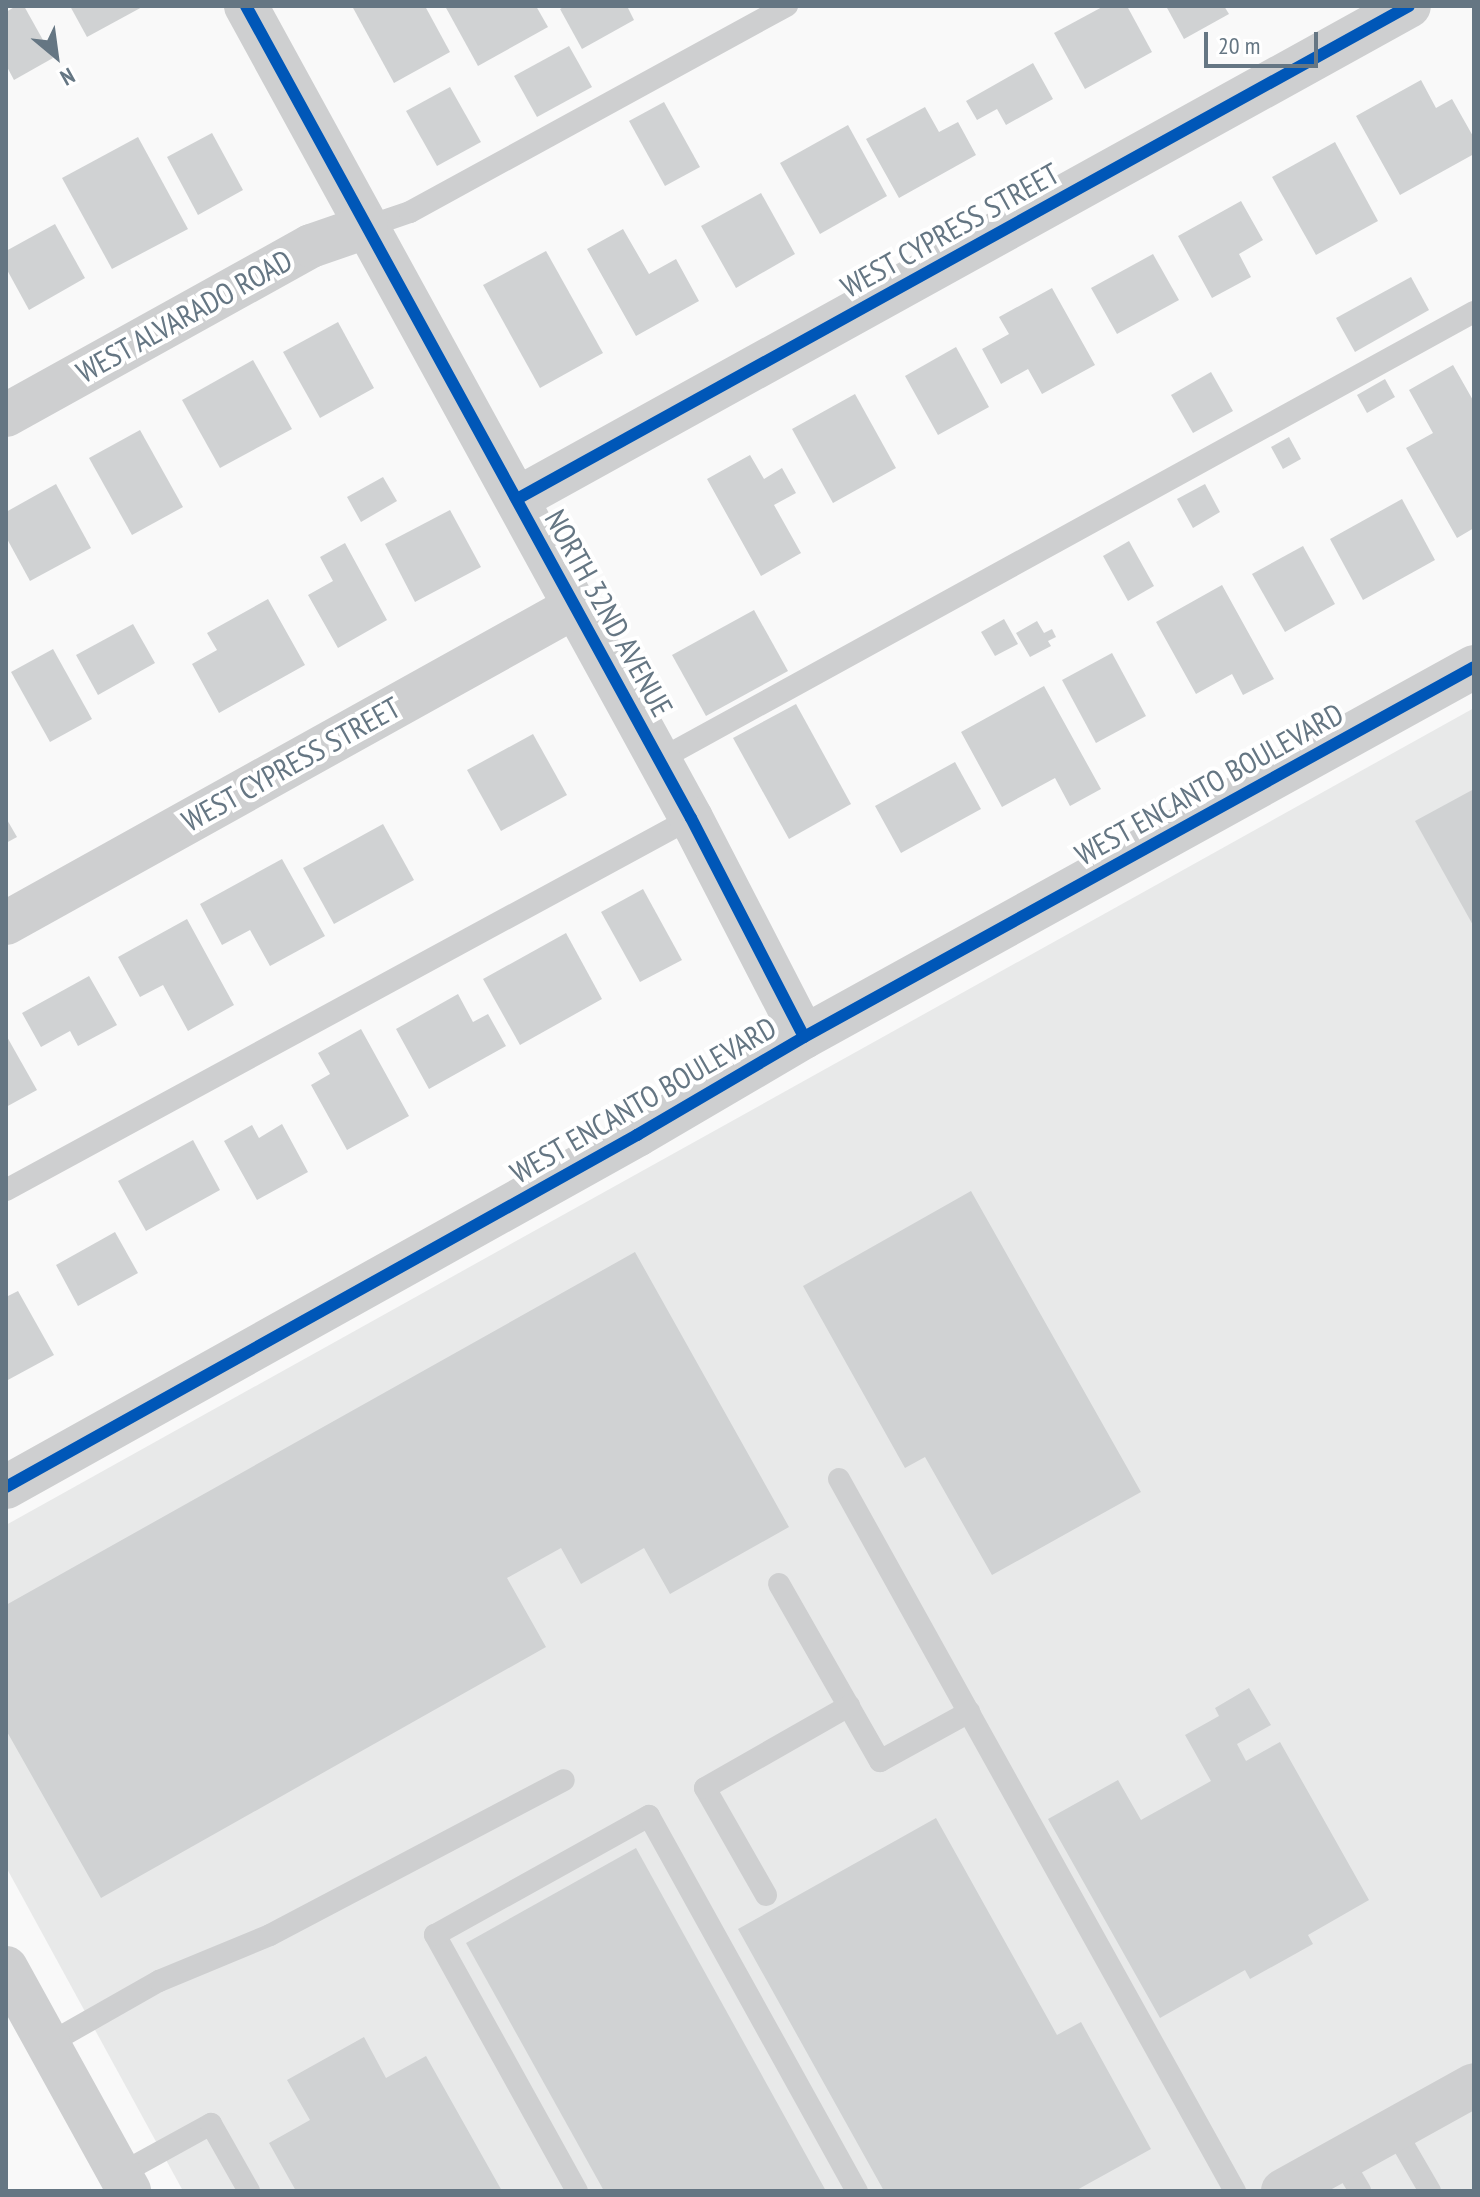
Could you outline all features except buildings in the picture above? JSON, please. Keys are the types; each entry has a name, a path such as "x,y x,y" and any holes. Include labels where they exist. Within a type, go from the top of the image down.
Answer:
{"street":[{"name":"NORTH 32ND AVENUE","path":"246,6 691,818 804,1037"},
{"name":"WEST CYPRESS STREET","path":"517,499 1409,6"},
{"name":"WEST ALVARADO ROAD","path":"6,415 311,246 366,227"},
{"name":"WEST CYPRESS STREET","path":"6,923 576,606"},
{"name":"WEST ENCANTO BOULEVARD","path":"6,1487 624,1143 804,1037 1474,667"},
{"path":"6,1968 124,2183"},
{"path":"1283,2191 1351,2175 1394,2129 1474,2085"}],"lane":[{"path":"366,227 410,212 787,6"},
{"path":"659,760 1474,312"},
{"path":"6,1190 691,818"},
{"path":"839,1479 1235,2191"},
{"path":"779,1584 880,1761 969,1712"},
{"path":"766,1895 705,1788 849,1706"},
{"path":"48,2044 159,1981 270,1935 564,1780"},
{"path":"577,2191 435,1935 649,1816 857,2191"},
{"path":"124,2183 211,2124 249,2191"},
{"path":"1394,2129 1430,2191"}],"shaded area":[{"path":"1474,708 1474,2191 183,2191 6,1867 6,1525"}],"cycle path":[{"path":"246,6 691,818 804,1037"},
{"path":"517,499 1409,6"},
{"path":"6,1487 637,1135 804,1037 1474,667"}]}
